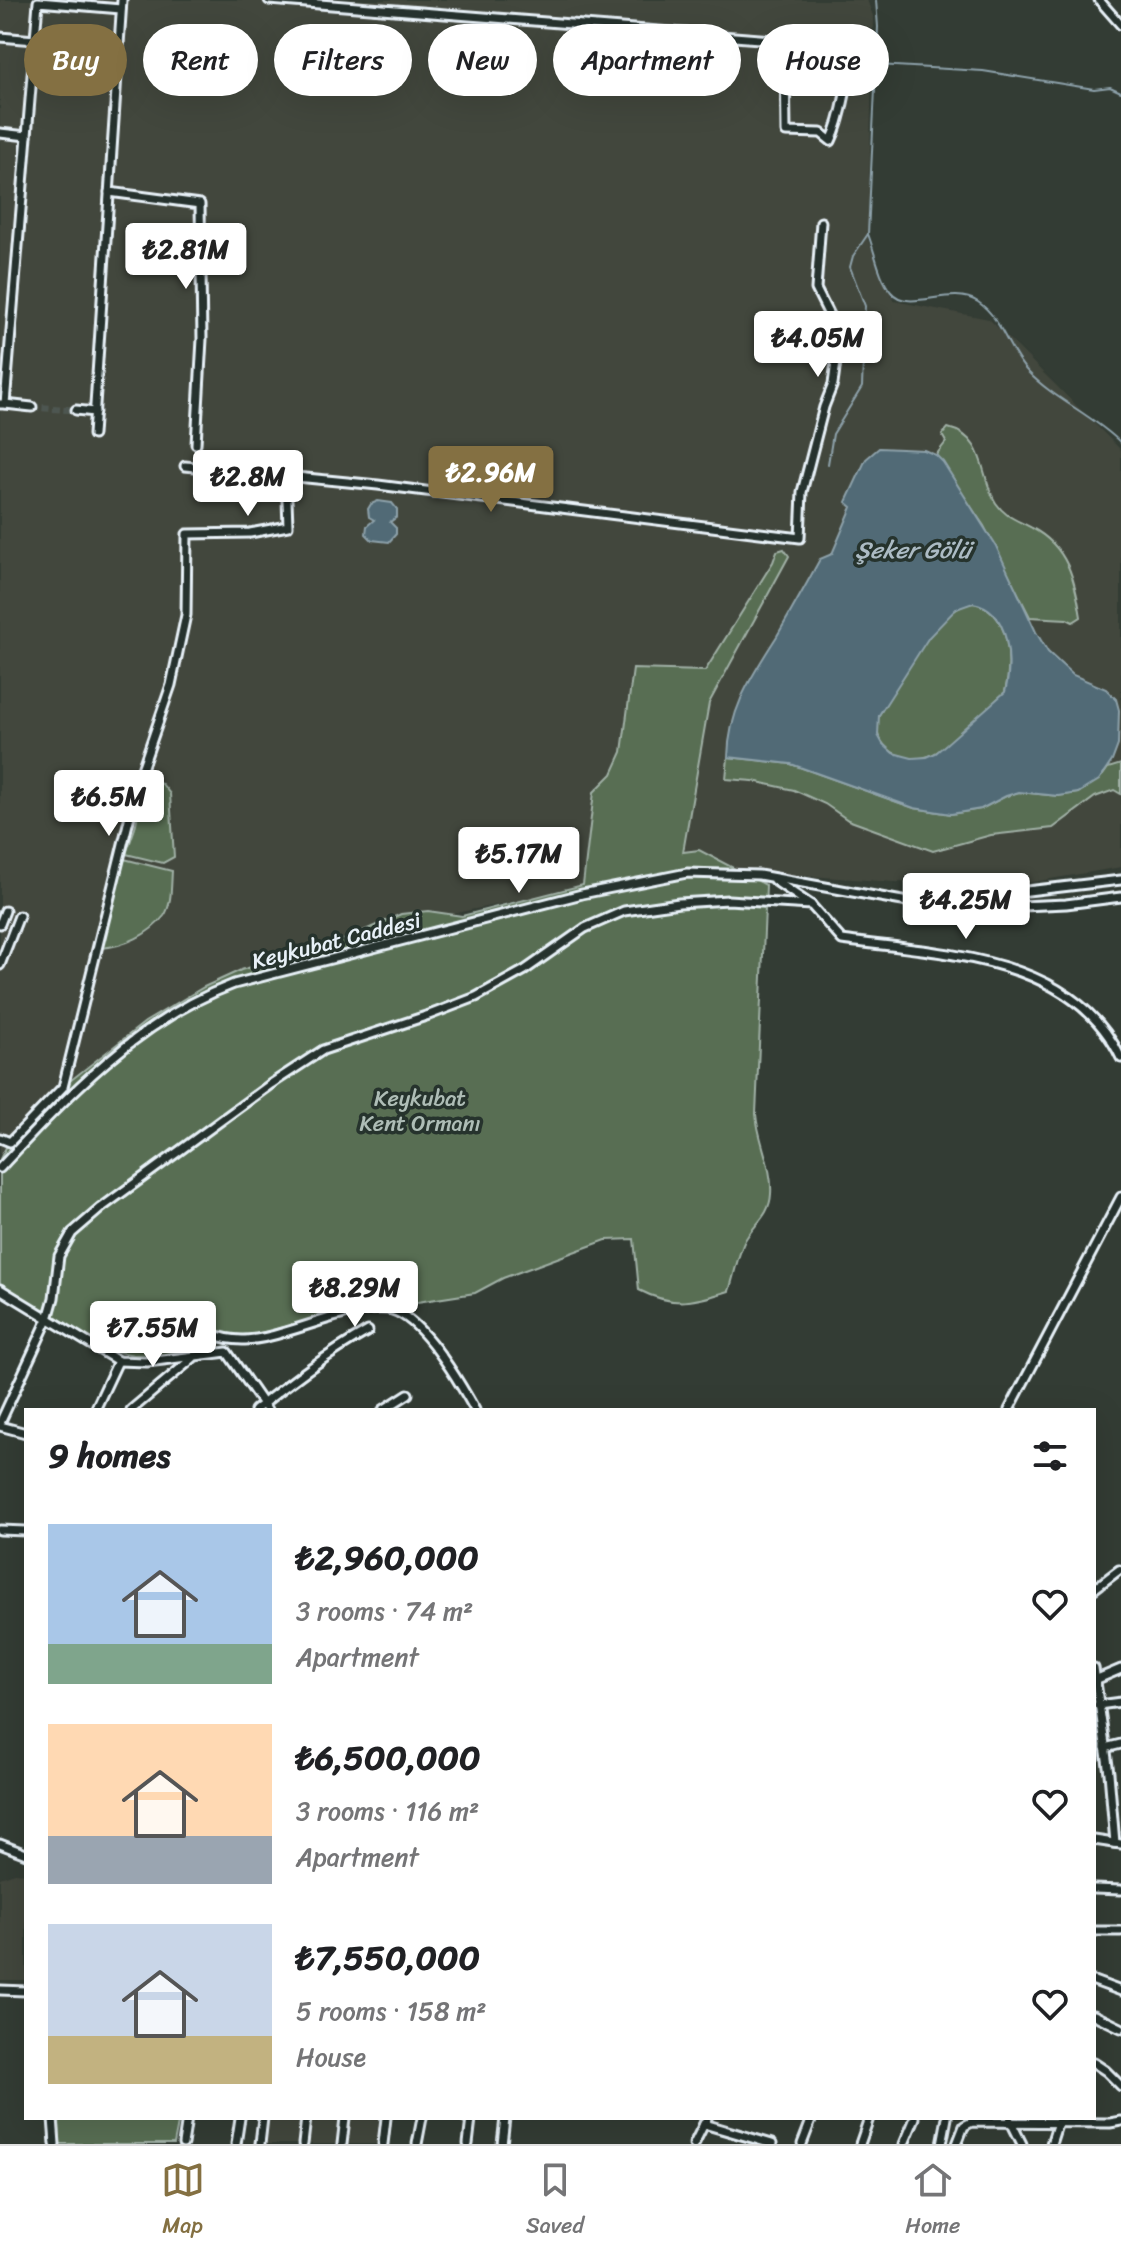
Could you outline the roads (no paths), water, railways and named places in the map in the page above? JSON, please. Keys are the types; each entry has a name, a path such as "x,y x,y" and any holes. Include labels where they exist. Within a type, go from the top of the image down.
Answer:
{"street":[{"path":"269,0 757,39"},
{"path":"1099,0 1121,25"},
{"path":"36,24 38,2 123,3 93,435"},
{"path":"0,37 24,39"},
{"path":"30,96 3,404 32,407"},
{"path":"786,96 786,132 821,133 831,141 840,116 843,96"},
{"path":"0,133 27,136"},
{"path":"109,192 200,204 202,339 196,444"},
{"path":"185,466 286,475 800,538 802,492 833,384 836,362 834,325 816,289 821,222"},
{"path":"76,410 95,412"},
{"path":"10,1142 63,1087 140,775 171,685 186,615 187,534 250,533 288,526 286,475"},
{"name":"Keykubat Caddesi","path":"0,1168 129,1042 183,1006 234,984 644,880 701,872 730,872 908,902 976,908 1066,904 1121,897"},
{"path":"771,878 811,905 842,940 980,958 1036,979 1093,1018 1121,1058"},
{"path":"944,891 993,895 1121,880"},
{"path":"24,1432 0,1425 48,1319 60,1252 77,1227 271,1084 323,1050 476,997 525,970 585,928 624,911 710,901 811,905"},
{"path":"0,924 5,911"},
{"path":"0,965 19,916"},
{"path":"0,1138 22,1145"},
{"path":"1010,1408 1121,1197"},
{"path":"0,1289 118,1361 161,1361 223,1351 229,1354 265,1407 334,1350 368,1331"},
{"path":"212,1334 231,1340 254,1339 343,1316 390,1310 402,1316 432,1343 474,1408"},
{"path":"133,1408 198,1354"},
{"path":"96,1408 118,1361"},
{"path":"386,1408 408,1394"},
{"path":"0,1530 24,1531"},
{"path":"1096,1587 1119,1570"},
{"path":"1096,1680 1121,1669"},
{"path":"1096,1688 1118,1843 1096,1840"},
{"path":"1098,1705 1121,1702"},
{"path":"1105,1748 1121,1744"},
{"path":"0,1844 24,1853"},
{"path":"1096,1889 1121,1890"},
{"path":"1096,1931 1121,1931"},
{"path":"1096,1982 1121,1991"},
{"path":"0,1990 24,1991"},
{"path":"1096,2016 1121,2028"},
{"path":"1096,2064 1121,2086"},
{"path":"53,2120 55,2144"},
{"path":"183,2144 187,2120"},
{"path":"236,2144 240,2120"},
{"path":"260,2144 263,2120"},
{"path":"303,2144 306,2120"},
{"path":"342,2144 345,2120"},
{"path":"383,2144 386,2120"},
{"path":"417,2144 422,2120"},
{"path":"468,2144 471,2120"},
{"path":"502,2144 505,2120"},
{"path":"811,2120 804,2141 815,2144"},
{"path":"860,2144 868,2120"},
{"path":"904,2144 914,2120"},
{"path":"942,2144 947,2120"},
{"path":"957,2144 968,2123 986,2120"},
{"path":"1022,2144 1010,2120 1121,2121"},
{"path":"694,2144 706,2121 772,2144"},
{"path":"1051,2144 1058,2122"}],"water":[{"name":"Şeker Gölü","path":"879,448 924,450 936,455 996,546 1048,652 1073,675 1106,689 1116,699 1119,710 1118,745 1099,780 1078,793 1058,796 1019,792 981,809 951,814 914,808 791,764 728,757 737,708 820,559 832,554 852,507 846,502 866,459","holes":["973,603 995,615 1006,639 1009,667 1005,692 936,753 912,758 893,753 878,735 879,715 929,637 956,609"]},
{"path":"378,501 392,503 397,509 397,517 390,522 396,528 396,534 389,542 372,540 366,534 367,526 374,520 369,517 368,509"}],"waterway":[{"path":"828,464 833,434 862,387 865,306 850,267 853,256 868,234 878,27 876,0"},
{"path":"889,66 983,71 1094,89 1110,87 1121,92"},
{"path":"868,234 880,272 891,292 908,300 956,296 978,302 993,317 1028,372 1121,443"}],"tunnel":[{"path":"32,407 76,410"}],"park label":[{"name":"Keykubat Kent Ormanı","path":"420,1110"}]}
